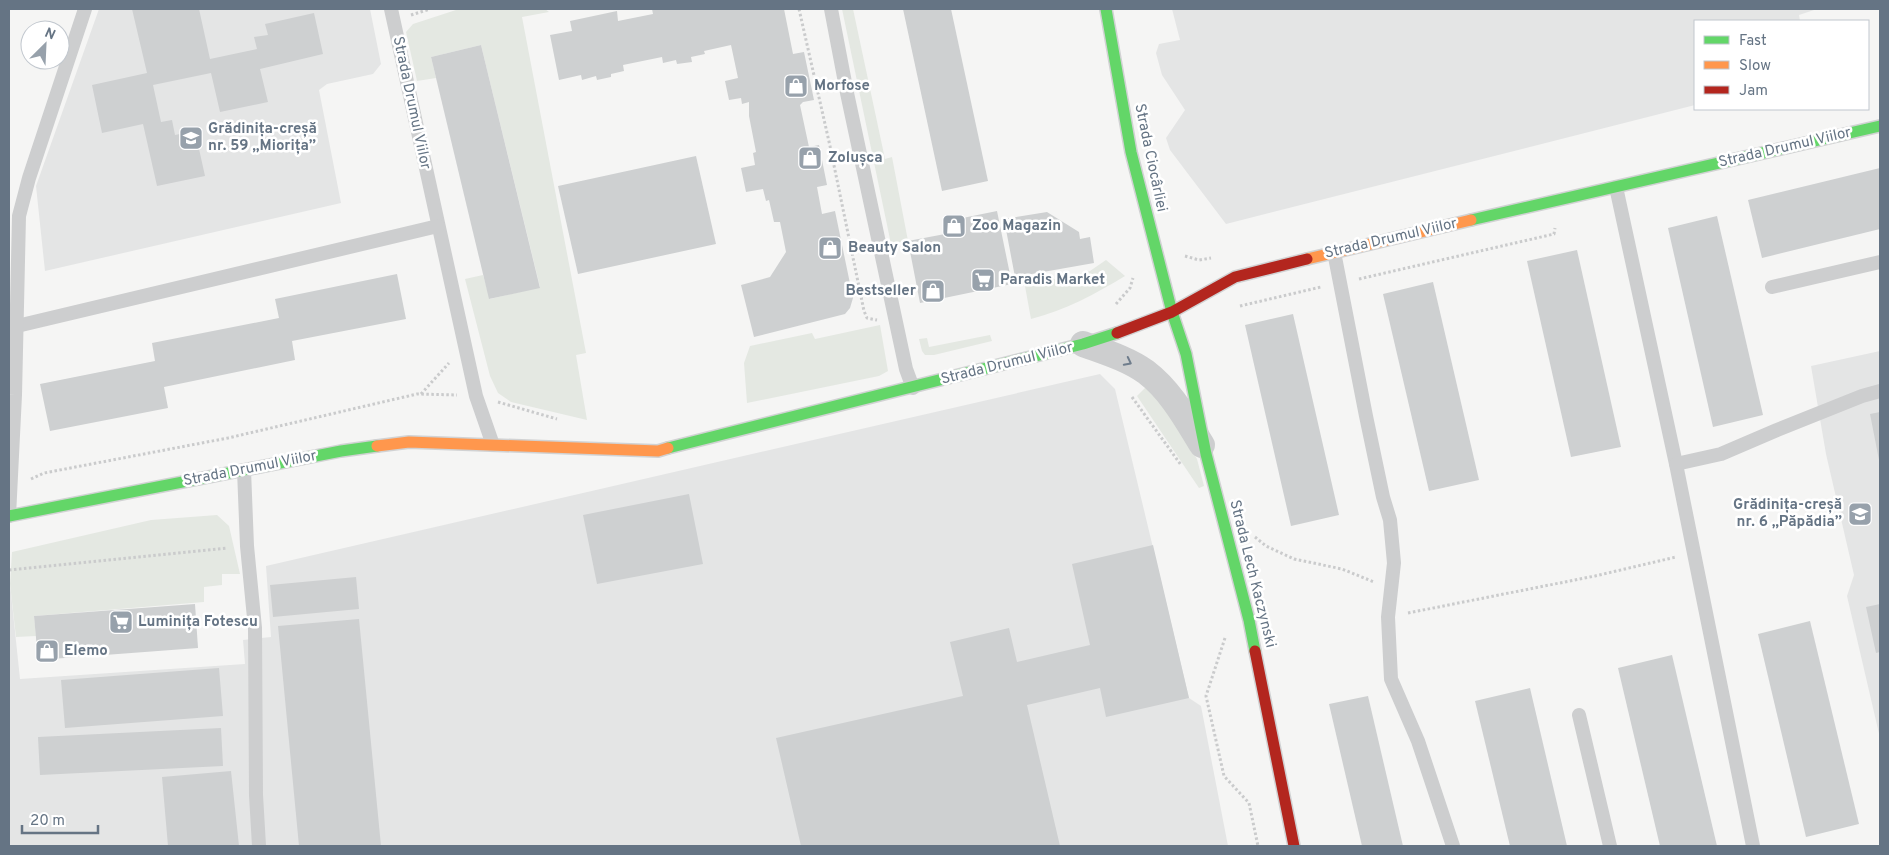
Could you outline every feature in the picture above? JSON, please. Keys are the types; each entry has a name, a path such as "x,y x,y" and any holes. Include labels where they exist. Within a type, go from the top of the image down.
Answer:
{"street":[{"name":"Strada Ciocârliei","path":"1106,9 1131,152 1172,312"},
{"name":"Strada Drumul Viilor","path":"9,516 341,451 409,442 658,451 1083,344 1172,312 1229,279 1334,252 1880,126"},
{"name":"Strada Lech Kaczynski","path":"1172,312 1186,354 1206,454 1249,620 1294,846"},
{"path":"1083,344 1114,355 1146,372 1165,390 1183,413 1206,454"}],"lane":[{"path":"9,516 12,395 17,326 14,216 29,178 85,9"},
{"name":"Strada Drumul Viilor","path":"391,9 476,396 493,445"},
{"path":"831,9 902,350 913,388"},
{"path":"1616,187 1676,464 1753,846"},
{"path":"17,326 438,226"},
{"path":"1334,252 1383,497 1390,520 1394,563 1388,617 1391,679 1418,740 1453,846"},
{"path":"1772,287 1880,262"},
{"path":"1676,464 1721,454 1862,396 1880,391"},
{"path":"244,470 247,546 256,628 256,795 260,846"},
{"path":"1579,715 1610,846"}],"path":[{"path":"799,9 864,311 867,318 883,322"},
{"path":"1234,308 1554,234 1556,224"},
{"path":"1182,254 1199,260 1216,258"},
{"path":"1110,307 1117,303 1130,288 1133,278"},
{"path":"11,488 44,473 228,438 417,394 476,396 565,422"},
{"path":"1130,394 1184,471"},
{"path":"1249,536 1256,537 1266,546 1294,559 1342,569 1391,589"},
{"path":"9,570 247,546"},
{"path":"1388,617 1595,576 1694,553"},
{"path":"1228,630 1206,696 1224,776 1249,803 1258,846"}],"shaded area":[{"name":"Grădinița-creșă nr. 59 „Miorița”","path":"99,9 370,9 381,64 373,74 327,84 319,90 341,203 45,271 36,186"},
{"path":"459,9 545,9 549,12 522,17 586,353 576,355 587,420 511,402 498,393 490,376 465,279 483,275 490,299 540,287 481,45 431,57 436,78 417,81 406,32 413,24"},
{"path":"842,9 853,9 885,159 892,157 908,241 891,244"},
{"path":"1172,9 1817,9 1799,15 1800,20 1694,20 1694,105 1226,224 1170,150 1166,138 1185,110 1162,75 1156,53 1159,44 1180,40"},
{"path":"1106,260 1125,276 1080,301 1031,319 1025,286 1090,271"},
{"path":"880,325 888,371 879,376 747,403 744,363 750,346 812,333 815,339"},
{"path":"990,335 992,341 934,355 925,355 919,339 927,338 929,347"},
{"name":"Grădinița-creșă nr. 6 „Păpădia”","path":"1880,351 1880,738 1847,596 1854,575 1826,454 1811,366"},
{"path":"1100,374 1115,389 1189,698 1201,706 1228,846 9,846 9,584 20,679 245,664 243,640 271,637 266,566"},
{"path":"1147,386 1160,397 1197,459 1204,486 1199,488 1137,396"},
{"path":"217,515 229,526 240,574 222,574 222,585 204,587 204,602 34,616 36,636 16,637 10,584 12,552 151,520"}],"building":[{"path":"132,9 199,9 210,59 257,49 254,37 268,35 265,24 314,13 323,54 260,69 268,102 220,112 211,73 153,85 161,122 172,120 175,135 195,131 205,176 157,186 143,124 102,133 92,85 147,73"},
{"path":"652,9 784,9 793,54 804,52 814,100 803,102 800,105 809,147 819,145 827,185 817,187 822,214 835,211 853,298 850,308 845,314 754,337 741,285 770,277 786,252 780,222 774,222 769,200 766,201 763,189 746,192 741,168 755,165 753,153 756,152 749,116 749,102 742,104 741,98 729,100 725,81 738,78 731,45 704,51 705,54 691,57 692,62 677,64 676,60 663,63 662,57 623,65 624,71 611,74 611,77 597,80 596,76 582,80 581,75 559,80 550,35 572,31 570,21 617,11 618,21 653,14"},
{"path":"903,9 951,9 988,181 942,191"},
{"path":"481,45 540,288 489,299 431,57"},
{"path":"696,156 716,244 578,274 558,186"},
{"path":"1880,168 1880,229 1762,258 1748,200"},
{"path":"997,211 1012,284 920,303 908,241 945,234 943,222"},
{"path":"1047,212 1079,232 1080,239 1090,237 1094,263 1015,277 1004,219"},
{"path":"1717,216 1763,415 1713,427 1668,228"},
{"path":"1577,250 1621,447 1571,457 1527,261"},
{"path":"397,274 406,319 292,341 295,360 164,387 168,408 50,431 40,384 155,361 152,343 279,318 275,299"},
{"path":"1433,282 1479,480 1429,491 1383,294"},
{"path":"1293,314 1339,515 1291,526 1245,325"},
{"path":"1880,412 1880,459 1879,460 1870,414"},
{"path":"689,494 703,564 597,584 583,515"},
{"path":"1153,545 1189,698 1106,717 1100,688 1027,705 1060,846 801,846 776,738 963,696 950,642 1009,628 1017,662 1090,645 1072,564"},
{"path":"356,577 359,609 273,617 270,585"},
{"path":"195,604 198,648 38,660 34,616"},
{"path":"1880,604 1880,652 1876,653 1866,607"},
{"path":"359,619 381,846 299,846 278,626"},
{"path":"1810,621 1859,824 1806,837 1758,634"},
{"path":"1672,655 1717,846 1660,846 1618,668"},
{"path":"219,668 223,716 65,728 61,680"},
{"path":"1530,688 1567,846 1510,846 1475,701"},
{"path":"1368,696 1403,846 1362,846 1329,704"},
{"path":"221,728 223,766 40,775 38,737"},
{"path":"231,771 239,846 168,846 162,777"}],"traffic: fast":[{"path":"1106,9 1131,152 1172,312 1186,354 1206,454 1249,620 1255,651"},
{"path":"1471,220 1880,126"},
{"path":"668,448 1083,344 1117,333"},
{"path":"9,516 341,451 377,446"}],"traffic: slow":[{"path":"1307,259 1471,220"},
{"path":"377,446 409,442 658,451 668,448"}],"traffic: jam":[{"path":"1117,333 1172,312 1235,277 1307,259"},
{"path":"1255,651 1294,846"}],"place":[{"name":"Morfose","path":"796,86"},
{"name":"Grădinița-creșă nr. 59 „Miorița”","path":"191,138"},
{"name":"Zolușca","path":"810,158"},
{"name":"Zoo Magazin","path":"954,226"},
{"name":"Beauty Salon","path":"830,248"},
{"name":"Paradis Market","path":"983,280"},
{"name":"Bestseller","path":"933,291"},
{"name":"Grădinița-creșă nr. 6 „Păpădia”","path":"1860,514"},
{"name":"Luminița Fotescu","path":"121,622"},
{"name":"Elemo","path":"47,651"}]}
